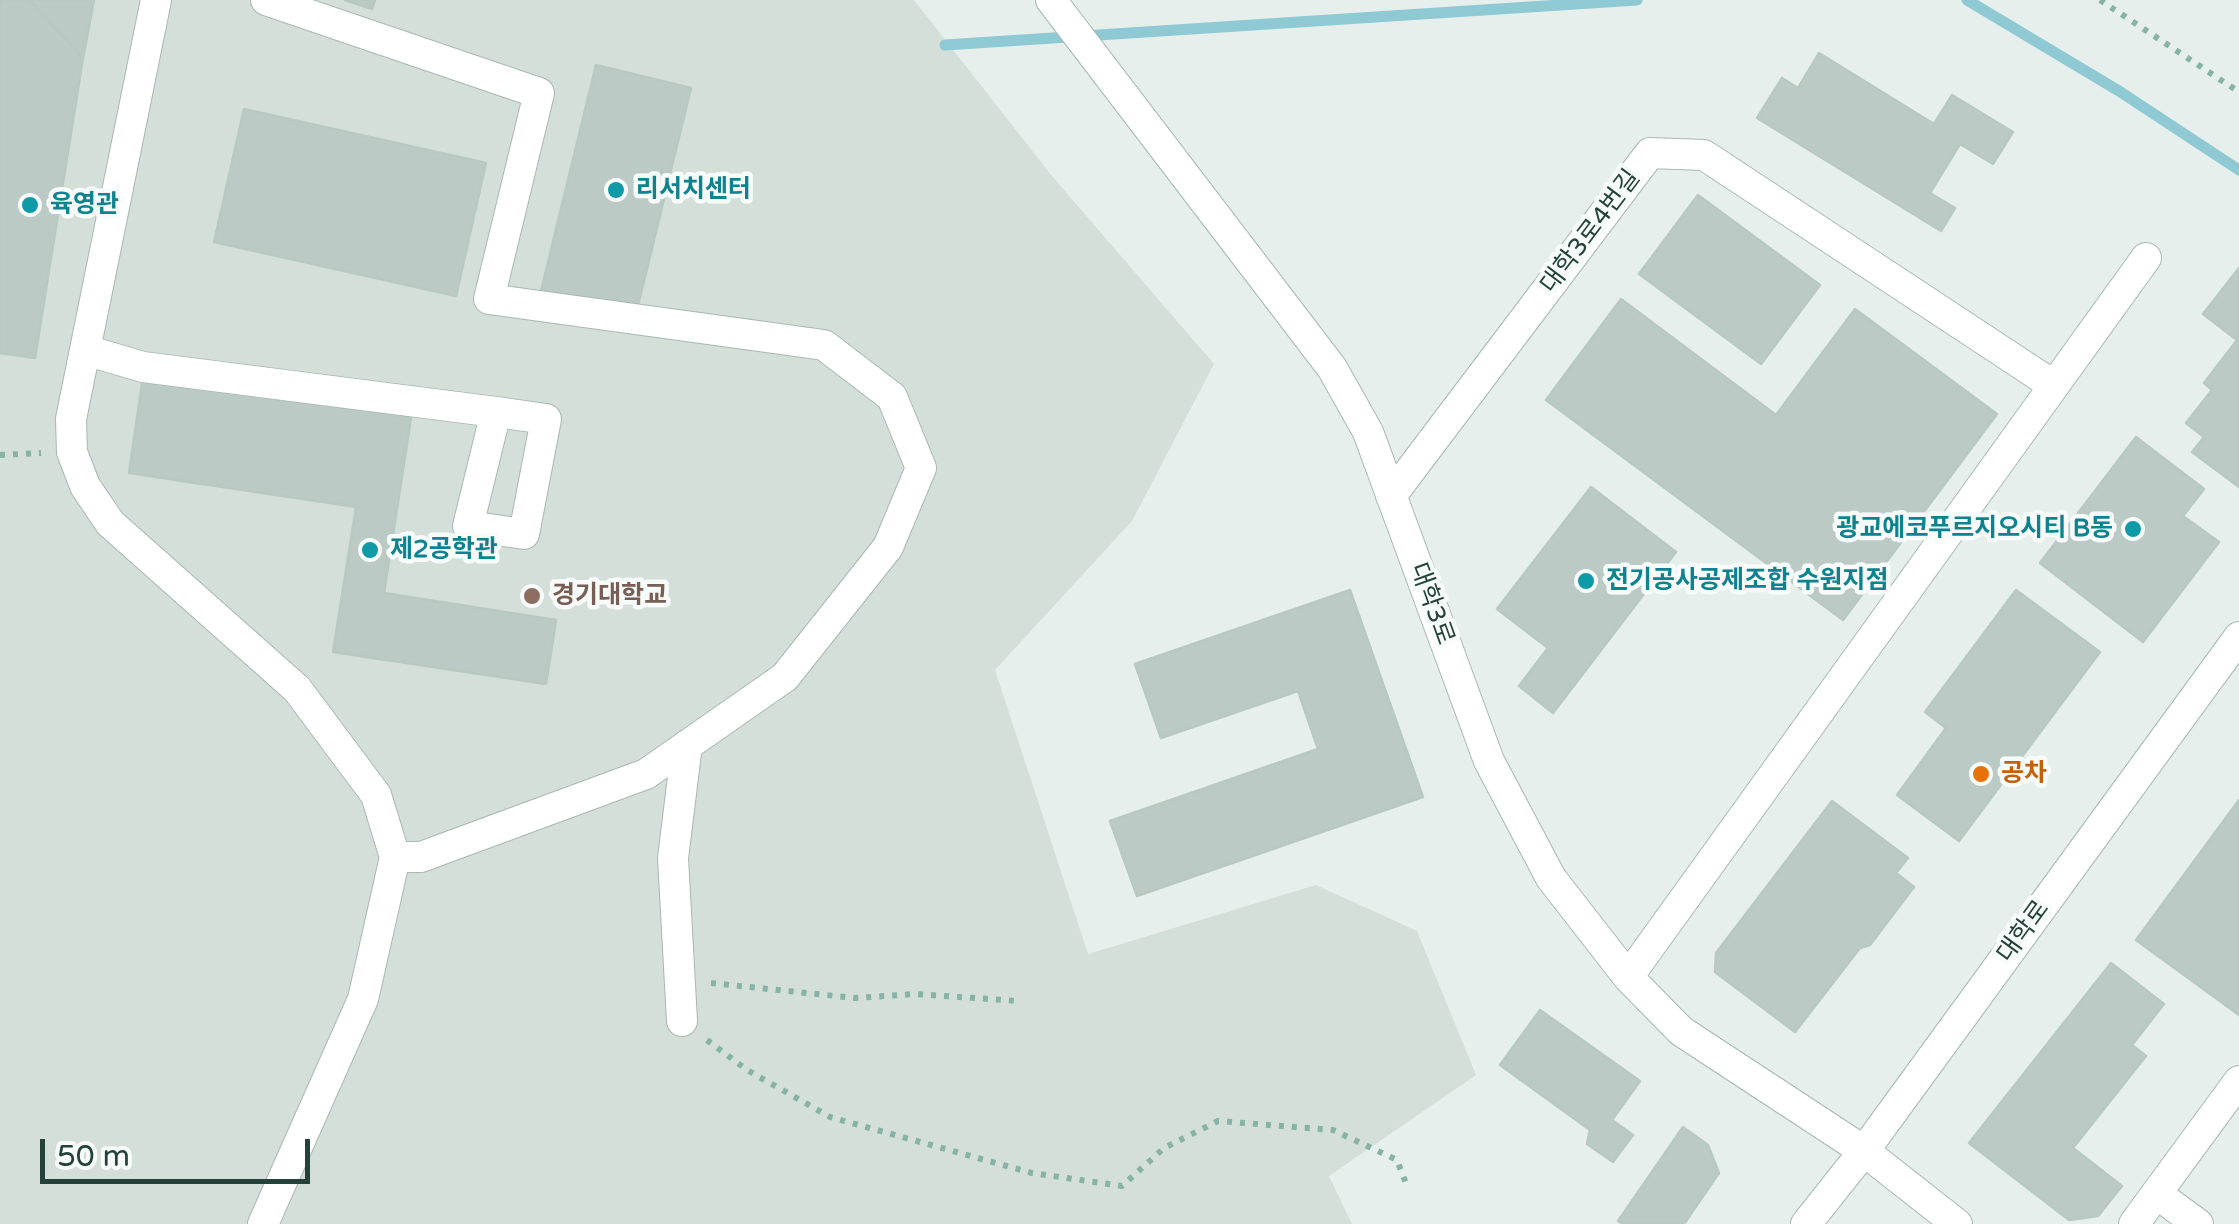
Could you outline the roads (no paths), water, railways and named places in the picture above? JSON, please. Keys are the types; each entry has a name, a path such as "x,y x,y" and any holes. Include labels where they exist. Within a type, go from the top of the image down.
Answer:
{"street":[{"path":"156,0 71,419 72,452 85,486 110,523 297,689 376,795 394,857 363,999 263,1224"},
{"path":"266,0 539,93 489,299 824,345 892,397 921,468 888,547 784,677 646,774 421,857 394,857"},
{"name":"대학3로","path":"1052,0 1332,368 1368,432 1489,760 1551,878 1628,977 1681,1031 1864,1151 1956,1224"},
{"name":"대학3로4번길","path":"1391,496 1650,154 1704,154 2053,385"},
{"path":"1628,977 2146,258"},
{"path":"85,350 144,367 496,412"},
{"name":"대학로","path":"1806,1224 1864,1151 2239,637"},
{"path":"682,1021 673,858 687,745"},
{"path":"2134,1224 2239,1081"},
{"path":"2157,1194 2198,1224"}],"waterway":[{"path":"945,45 1637,0"},
{"path":"1967,0 2119,91 2239,170"}],"place":[{"name":"리서치센터","path":"616,190"},
{"name":"육영관","path":"30,205"},
{"name":"광교에코푸르지오시티 B동","path":"2133,529"},
{"name":"제2공학관","path":"370,550"},
{"name":"전기공사공제조합 수원지점","path":"1586,581"},
{"name":"경기대학교","path":"532,596"},
{"name":"공차","path":"1981,774"}]}
